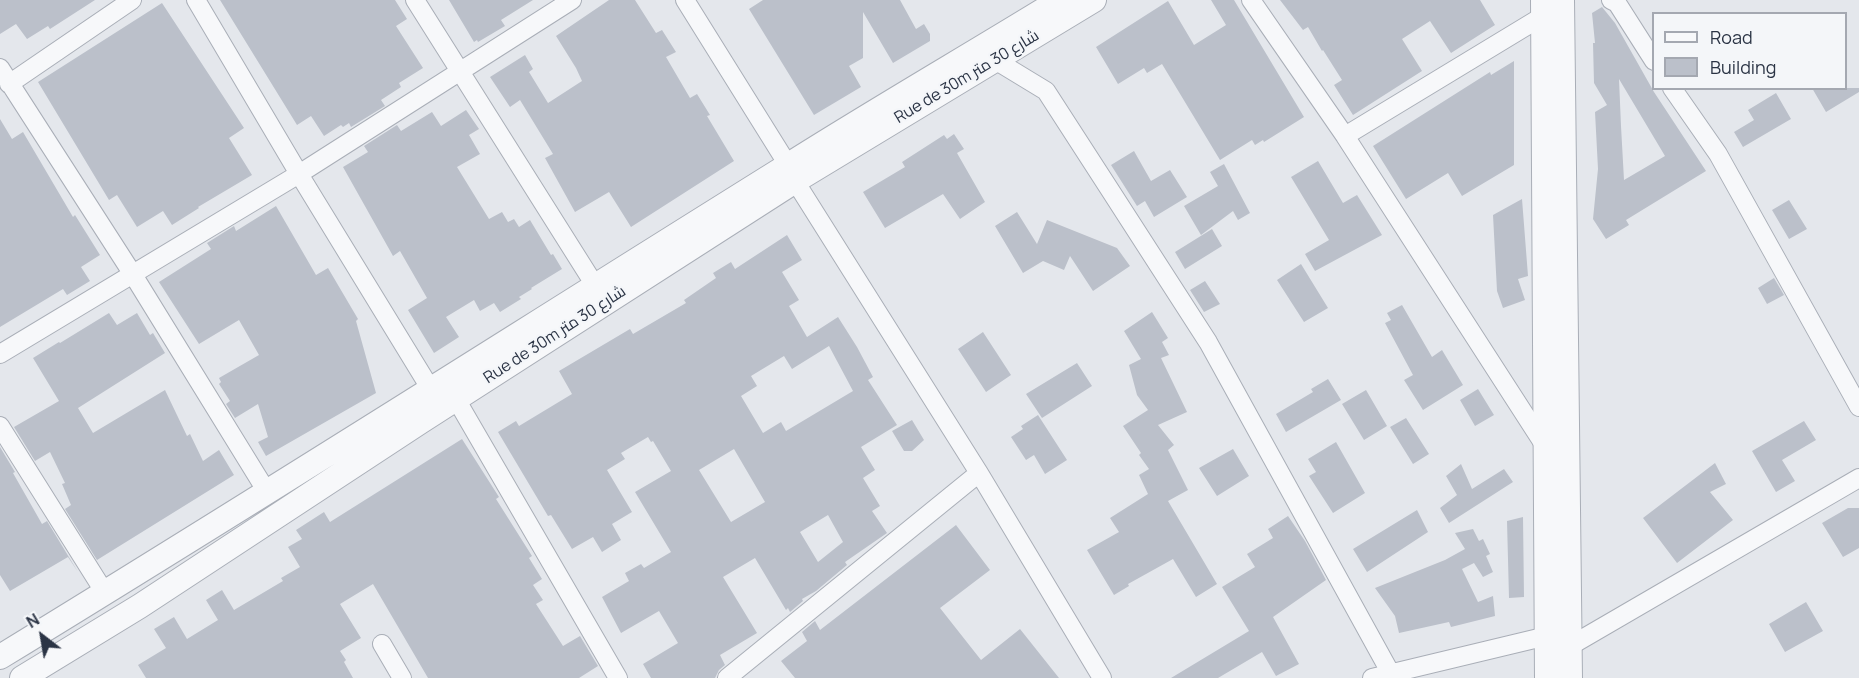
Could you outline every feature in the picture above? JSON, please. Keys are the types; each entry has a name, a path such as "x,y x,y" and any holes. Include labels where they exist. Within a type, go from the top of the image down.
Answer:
{"street":[{"path":"9,84 132,0"},
{"path":"196,0 430,388"},
{"path":"416,0 596,287"},
{"path":"0,354 299,174 572,0"},
{"path":"685,0 979,473 1093,674"},
{"name":"Rue de 30m شارع 30 متر","path":"22,678 140,606 456,399 792,173 1060,0"},
{"name":"Rue de 30m شارع 30 متر","path":"0,657 596,287 792,173 995,60 1094,0"},
{"path":"1251,0 1345,136 1545,446"},
{"path":"1562,0 1570,678"},
{"path":"1611,0 1617,3 1652,59"},
{"path":"1345,136 1543,8"},
{"path":"1543,8 1547,678"},
{"path":"995,60 1046,91 1208,342 1390,672"},
{"path":"0,68 132,273 267,492"},
{"path":"1673,90 1718,154 1859,408"},
{"path":"456,399 618,678"},
{"path":"0,426 105,592"},
{"path":"727,678 979,473"},
{"path":"1570,646 1859,478"},
{"path":"1372,678 1547,636"},
{"path":"382,644 402,678"}],"building":[{"path":"0,0 95,0 50,29 48,26 27,39 16,24 0,34"},
{"path":"220,0 395,0 407,19 396,26 423,68 399,83 401,87 381,100 385,106 351,127 349,123 343,127 341,125 324,136 311,116 297,125"},
{"path":"449,0 533,0 501,20 505,26 478,42 477,40 474,42"},
{"path":"609,0 635,0 656,33 662,30 676,52 666,57 690,98 697,94 710,115 707,116 734,161 631,227 609,192 575,212 545,158 553,154 520,100 510,107 490,77 525,55 533,69 529,72 548,103 582,81 556,36"},
{"path":"763,0 900,0 916,29 924,24 930,34 930,41 893,63 863,12 863,58 849,66 861,87 814,115 749,9"},
{"path":"1211,0 1234,0 1304,117 1264,142 1263,140 1255,145 1252,140 1220,160 1162,64 1147,73 1144,68 1118,84 1096,47 1168,1 1194,45 1226,25"},
{"path":"1280,0 1480,0 1495,25 1451,53 1430,21 1402,39 1422,71 1353,115 1334,85 1342,80 1323,50 1308,27 1303,30"},
{"path":"162,3 244,128 229,138 252,175 172,225 163,211 137,227 117,195 109,200 38,82"},
{"path":"1602,7 1615,23 1652,90 1706,171 1626,220 1629,225 1606,239 1593,219 1598,169 1595,112 1607,105 1594,83 1593,43 1595,43 1592,13","holes":["1619,79 1665,156 1624,180"]},
{"path":"1514,61 1514,165 1462,196 1448,173 1406,199 1373,146 1490,72 1491,75"},
{"path":"1859,88 1859,92 1826,112 1813,90"},
{"path":"1776,93 1791,119 1743,147 1734,132 1754,120 1748,110"},
{"path":"466,110 479,129 469,135 480,154 457,167 489,219 502,212 508,222 514,219 519,227 530,220 562,269 531,288 519,297 521,299 500,312 494,303 480,311 474,300 446,317 459,337 434,353 408,310 427,298 400,251 393,256 343,167 368,152 364,146 397,125 401,131 432,112 441,126"},
{"path":"0,119 12,139 23,132 73,217 75,215 100,255 81,267 90,281 67,295 63,289 0,327"},
{"path":"954,134 964,149 957,153 985,202 960,219 943,194 885,228 863,192 905,167 902,162 944,135 947,139"},
{"path":"1134,151 1151,181 1170,170 1187,197 1154,217 1145,201 1137,206 1111,165"},
{"path":"1318,161 1343,203 1357,195 1382,235 1315,271 1305,254 1329,240 1291,177"},
{"path":"1224,164 1250,213 1238,220 1233,211 1201,235 1184,206 1218,186 1210,172"},
{"path":"1522,199 1528,276 1518,279 1525,300 1503,308 1497,291 1493,215"},
{"path":"1789,200 1807,229 1789,239 1772,210"},
{"path":"276,206 316,275 328,268 358,319 356,321 376,393 266,456 258,442 268,437 258,404 235,418 226,404 230,401 219,384 221,382 219,378 259,355 239,320 199,344 159,282 211,249 207,243 234,226 236,231"},
{"path":"1017,212 1037,244 1047,220 1117,248 1130,266 1093,291 1070,256 1064,270 1043,261 1023,273 995,226"},
{"path":"1212,229 1222,246 1185,269 1175,252"},
{"path":"787,235 802,260 782,272 799,300 789,306 807,337 838,317 857,347 873,377 868,380 897,425 861,447 875,470 863,478 880,506 872,511 887,533 845,562 847,565 816,591 802,599 803,601 790,612 788,608 786,610 755,558 723,577 757,633 720,655 725,665 715,678 651,678 643,664 678,643 659,611 621,633 602,597 629,581 625,573 641,564 644,568 671,552 635,492 671,471 653,441 651,442 648,437 621,453 625,459 607,470 632,512 612,524 621,540 602,552 593,537 572,549 551,515 548,516 498,432 516,421 519,426 572,394 559,371 630,329 633,334 686,303 684,300 716,278 713,273 731,262 735,269","holes":["829,346 853,391 786,431 781,422 763,433 741,396 757,386 751,376 784,356 792,369","734,449 765,502 731,522 699,470","828,515 843,542 818,562 800,532"]},
{"path":"1301,264 1328,308 1304,322 1277,280"},
{"path":"1774,278 1784,295 1767,304 1758,288"},
{"path":"1205,281 1220,304 1204,312 1190,290"},
{"path":"1402,305 1432,357 1442,350 1463,385 1423,410 1404,380 1413,375 1385,323 1391,320 1387,313"},
{"path":"1152,312 1168,338 1162,342 1169,355 1161,358 1187,412 1158,425 1174,445 1168,450 1188,490 1168,501 1217,584 1196,597 1173,559 1128,584 1129,586 1114,595 1087,550 1119,532 1110,518 1148,494 1139,475 1149,469 1123,426 1148,410 1137,395 1129,365 1141,359 1124,331"},
{"path":"109,313 117,325 137,313 150,335 153,333 165,353 78,408 93,433 165,390 187,436 190,434 203,461 219,450 234,475 97,560 65,509 71,505 62,484 65,483 50,452 35,461 14,427 59,401 33,358"},
{"path":"983,332 1011,375 986,392 958,349"},
{"path":"1077,363 1092,386 1042,418 1026,394"},
{"path":"1328,379 1341,400 1286,432 1276,414 1313,392 1311,389"},
{"path":"1478,389 1494,415 1475,426 1460,400"},
{"path":"1366,390 1387,426 1364,440 1342,404"},
{"path":"1038,415 1067,460 1045,474 1034,455 1026,460 1011,437 1023,429 1021,426"},
{"path":"1406,418 1429,454 1413,464 1390,427"},
{"path":"912,420 924,440 912,451 904,451 892,431"},
{"path":"1804,421 1816,440 1782,460 1795,481 1776,492 1752,451"},
{"path":"462,439 499,497 496,499 532,556 529,558 542,579 533,585 543,600 536,604 563,646 580,636 598,666 579,678 428,678 373,584 340,604 361,638 340,651 353,678 146,678 138,665 166,648 154,629 174,617 187,639 218,620 206,600 222,590 234,610 283,581 281,578 300,567 288,547 302,539 296,530 324,512 330,522"},
{"path":"1336,442 1365,493 1333,513 1309,476 1316,472 1308,459"},
{"path":"0,447 42,524 47,521 78,572 68,557 10,591 0,575"},
{"path":"1233,449 1249,476 1217,496 1199,468"},
{"path":"1715,463 1726,484 1710,492 1733,520 1677,563 1643,518"},
{"path":"1461,464 1472,489 1504,469 1513,482 1449,523 1440,508 1457,495 1446,476"},
{"path":"1848,508 1859,508 1859,548 1843,557 1822,523"},
{"path":"1417,510 1428,532 1367,572 1353,549"},
{"path":"1288,516 1305,541 1326,580 1273,617 1299,664 1276,676 1262,652 1218,678 1171,678 1249,631 1222,587 1255,567 1247,554 1273,538 1268,529"},
{"path":"1523,517 1524,597 1509,598 1507,521"},
{"path":"956,525 990,570 940,608 981,660 1020,629 1059,678 795,678 781,661 807,641 802,632 815,621 820,630"},
{"path":"1473,529 1479,541 1483,539 1490,554 1486,556 1493,572 1483,577 1474,563 1462,569 1478,602 1493,596 1495,616 1451,627 1449,622 1399,633 1395,616 1375,588 1445,560 1465,549 1455,533"},
{"path":"1806,602 1823,631 1785,652 1769,624"}]}
